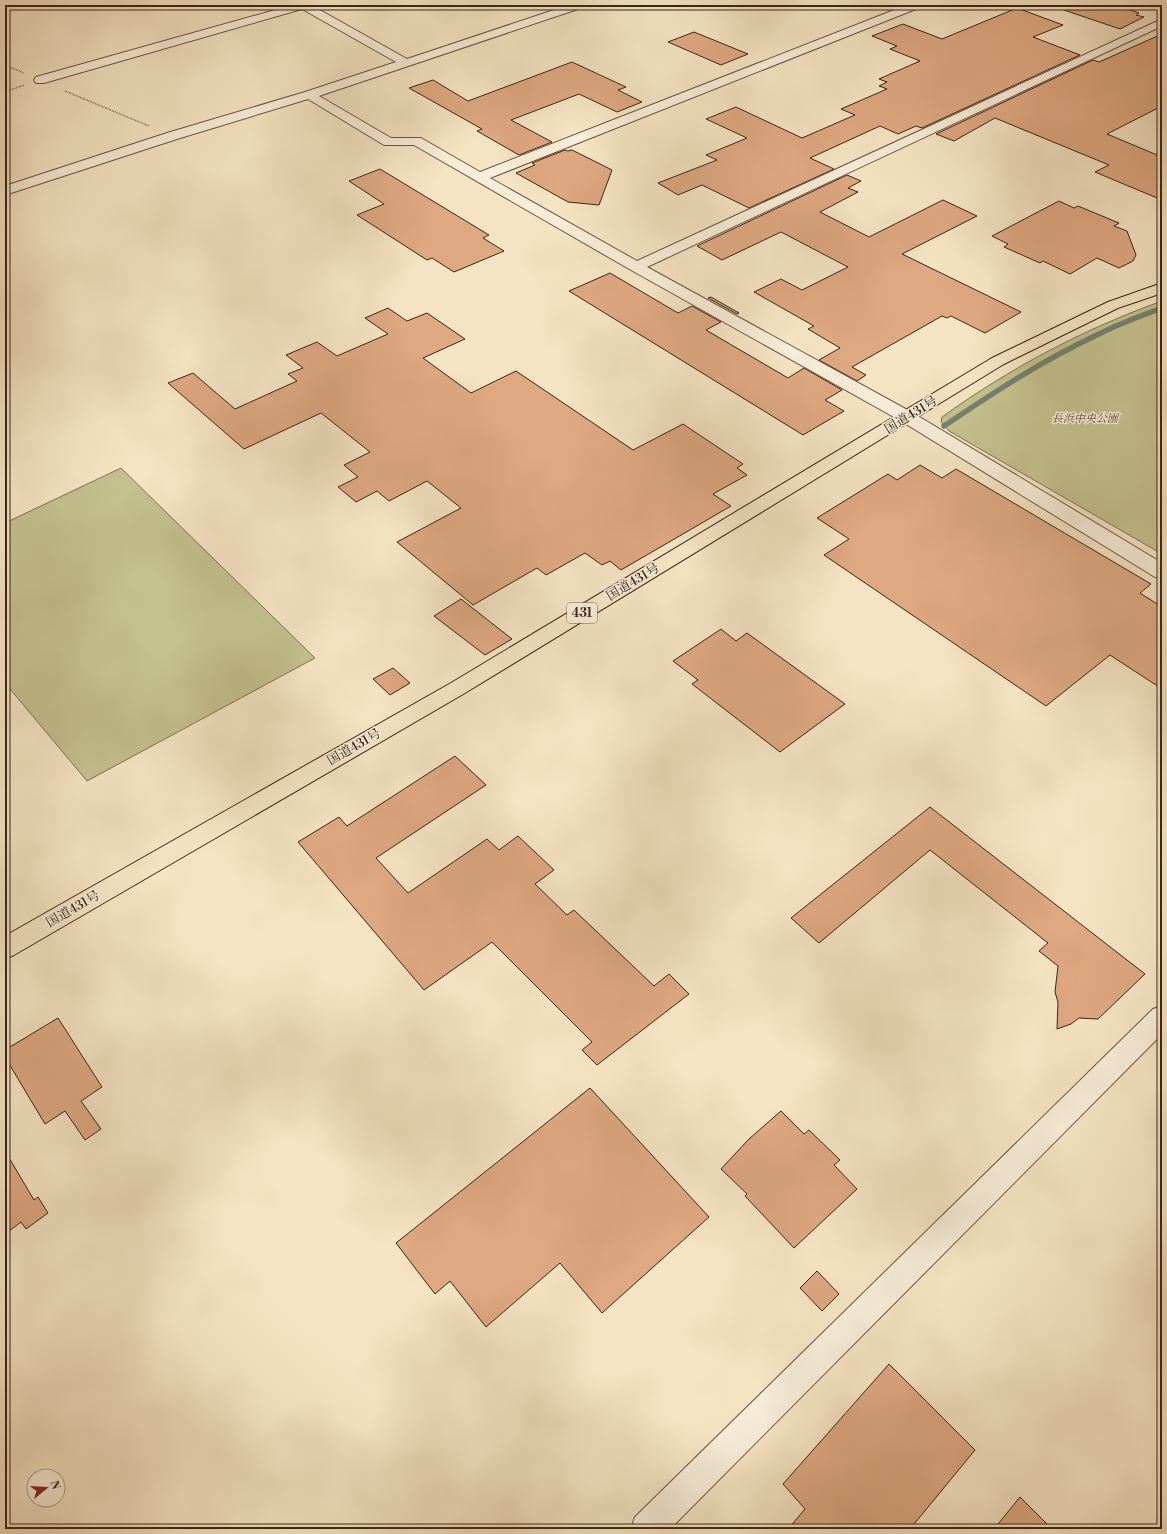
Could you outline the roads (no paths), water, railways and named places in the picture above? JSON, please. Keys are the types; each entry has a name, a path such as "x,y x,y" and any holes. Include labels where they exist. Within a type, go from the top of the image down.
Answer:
{"highway":[{"name":"国道431号","path":"5,948 458,688 908,417 998,361 1059,330 1114,305 1162,288"}],"street":[{"path":"40,80 304,5 406,63"},
{"path":"5,191 172,136 309,95 580,5"},
{"path":"480,178 917,5"},
{"path":"636,267 1162,22"},
{"path":"309,95 389,142 416,141 636,267 908,417 1162,572"},
{"path":"647,1529 1162,1017"}],"waterway":[{"path":"944,426 1000,389 1057,355 1113,327 1162,308"}],"park label":[{"name":"長浜中央公園","path":"1085,419"}]}
